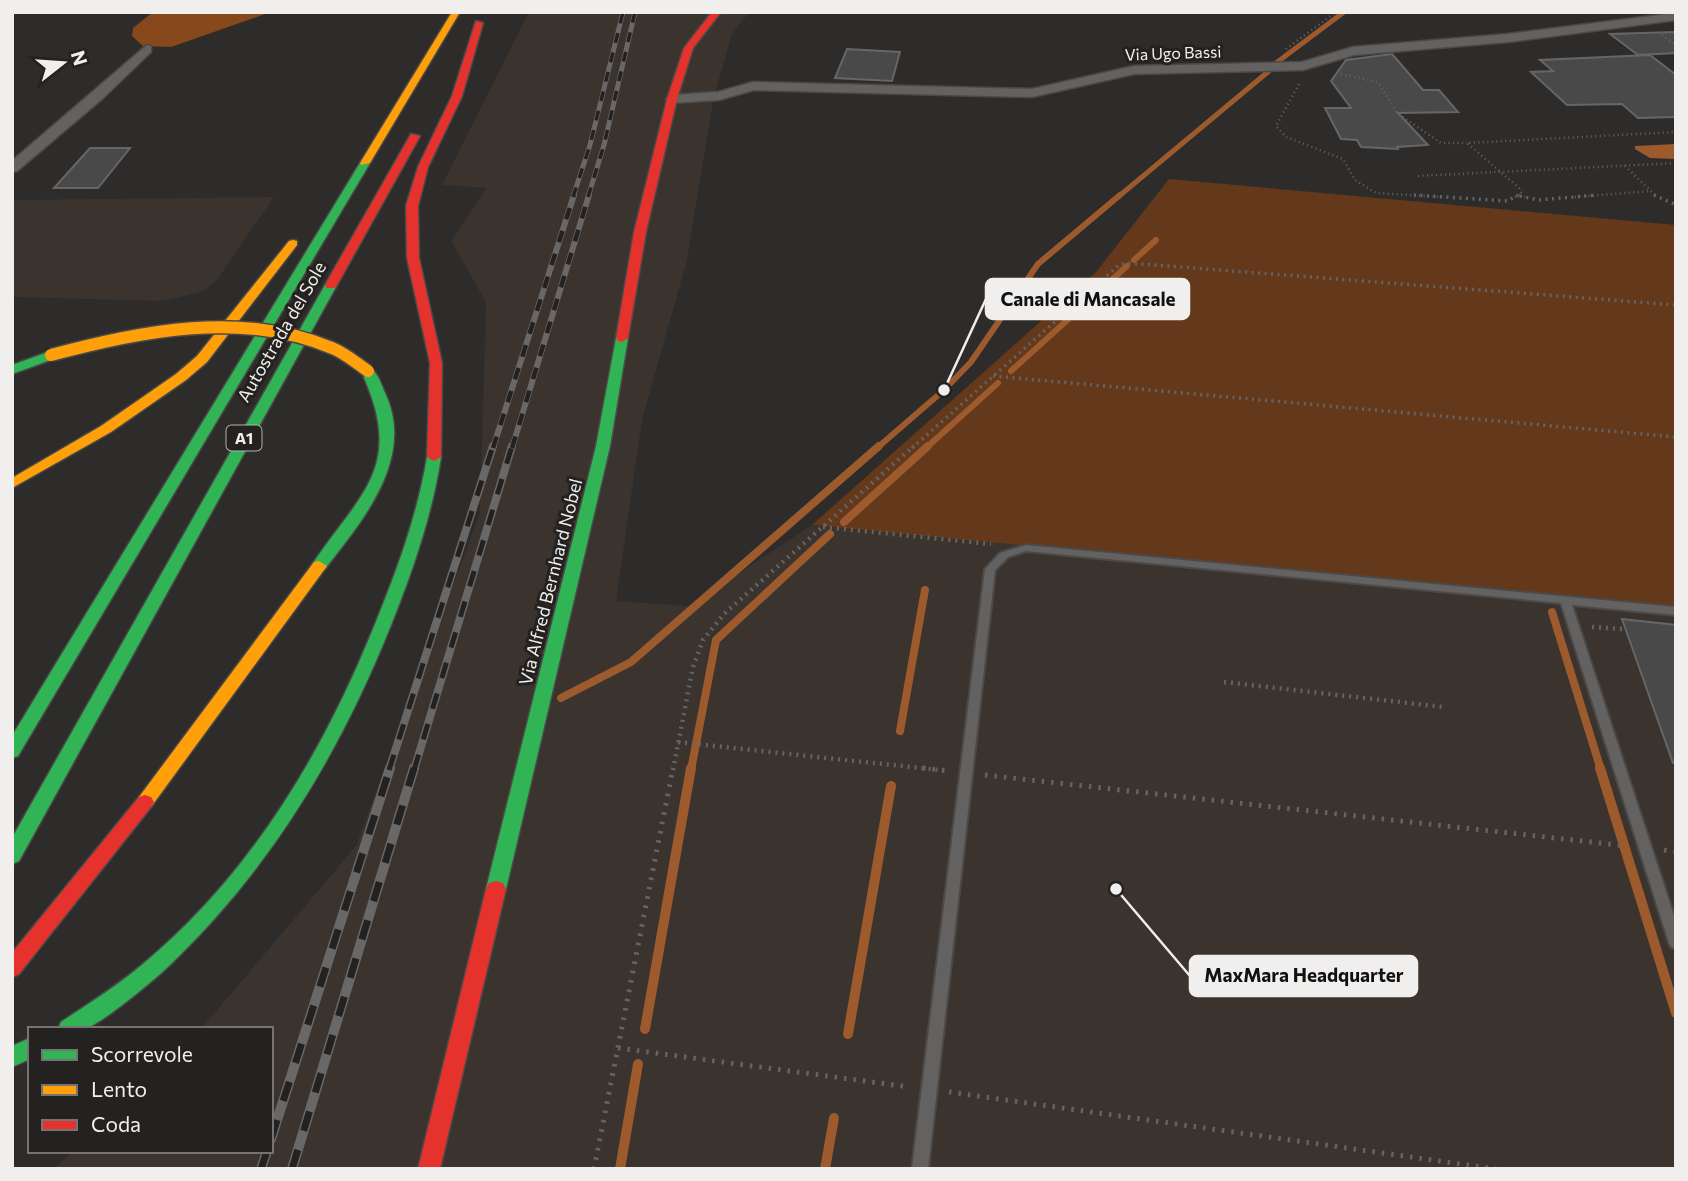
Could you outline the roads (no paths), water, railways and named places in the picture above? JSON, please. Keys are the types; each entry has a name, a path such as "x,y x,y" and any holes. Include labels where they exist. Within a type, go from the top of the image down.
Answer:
{"main road":[{"name":"Autostrada del Sole","path":"12,751 456,12"},
{"name":"Via Alfred Bernhard Nobel","path":"429,1169 603,446 640,232 672,99 689,48 717,12"},
{"path":"445,84 482,18"},
{"path":"71,1027 124,991 162,960 243,875 270,840 330,742 388,616 414,544 430,482 437,429 433,344 408,230 418,177 453,106 482,18"},
{"path":"12,484 97,435 181,377 202,359 395,112"},
{"name":"Autostrada del Sole","path":"12,856 424,120"},
{"path":"12,370 51,355 135,334 218,326 284,332 330,346 369,371 388,411 388,446 371,493 241,673 85,881 12,968"},
{"path":"12,1057 28,1049"}],"street":[{"name":"Via Ugo Bassi","path":"672,99 719,96 753,86 1032,93 1134,70 1298,66 1353,51 1508,38 1676,16"},
{"path":"12,168 97,96 146,49"}],"lane":[{"path":"920,1169 989,569 1004,555 1026,548 1676,611"},
{"path":"1566,601 1676,943"}],"waterway":[{"path":"1272,66 1344,12"},
{"path":"1118,197 1269,71"},
{"path":"877,448 944,390 971,362 1038,264 1120,195"},
{"path":"1134,260 1156,240"},
{"path":"1011,371 1127,266"},
{"path":"926,448 998,383"},
{"path":"561,698 631,662 879,446"},
{"path":"844,522 928,446"},
{"path":"691,770 716,640 830,534"},
{"path":"900,731 925,590"},
{"path":"1552,612 1601,770"},
{"path":"645,1029 691,768"},
{"path":"1600,768 1676,1013"},
{"path":"848,1034 891,786"},
{"path":"620,1169 638,1064"},
{"path":"825,1169 834,1118"}],"railway":[{"path":"573,197 590,145 623,12"},
{"path":"588,197 604,145 635,12"},
{"path":"493,448 574,195"},
{"path":"512,448 589,195"},
{"path":"389,770 493,446"},
{"path":"414,770 512,446"},
{"path":"273,1133 390,768"},
{"path":"292,1169 414,768"},
{"path":"261,1169 266,1153"}],"place":[{"name":"Canale di Mancasale","path":"944,390"},
{"name":"MaxMara Headquarter","path":"1116,889"}]}
